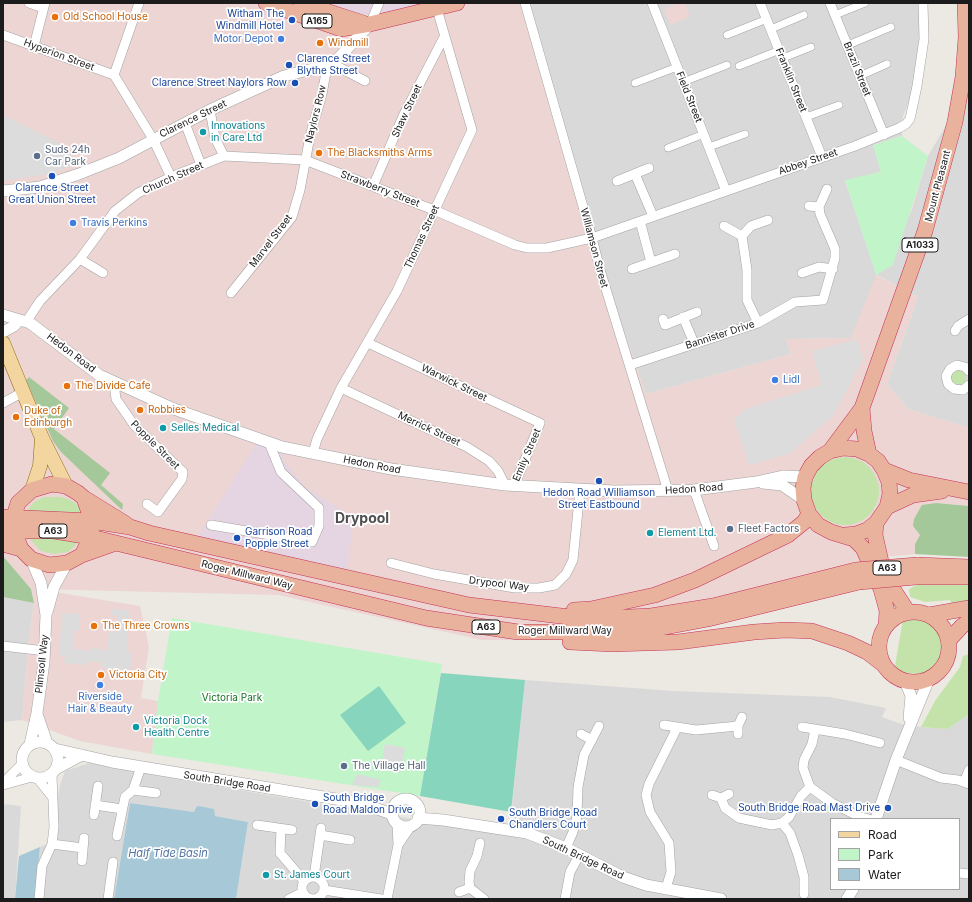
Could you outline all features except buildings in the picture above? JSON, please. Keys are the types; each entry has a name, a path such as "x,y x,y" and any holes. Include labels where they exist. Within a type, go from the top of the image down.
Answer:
{"highway":[{"name":"A165","path":"266,3 341,29 437,9 457,3"},
{"name":"A165","path":"301,3 370,24"},
{"name":"Mount Pleasant","path":"862,408 925,231 955,122 966,75 968,39 965,3"},
{"name":"A1033","path":"830,451 862,408"},
{"name":"A1033","path":"862,408 864,431 869,454"},
{"name":"A1033","path":"805,477 811,466 820,457 830,451 844,448 857,449 869,454"},
{"path":"869,454 884,470 889,482 890,494 888,507"},
{"path":"884,470 909,480 969,492"},
{"path":"805,477 803,488 806,507 818,525 831,532 845,535 854,539 864,548 881,589 887,611 886,626"},
{"path":"26,554 9,518 32,490 52,484 66,486"},
{"name":"Roger Millward Way","path":"66,486 130,527"},
{"path":"845,535 862,532 876,523 888,507 913,495 951,489"},
{"path":"82,555 91,537 92,521 84,498"},
{"name":"A63","path":"525,612 591,609 655,595 695,580 788,535 804,522 806,507"},
{"name":"Roger Millward Way","path":"9,518 92,521 130,527 149,533 469,605 586,619 651,616 712,606 857,576 969,567"},
{"name":"Roger Millward Way","path":"9,518 54,531 91,537 426,618 518,632 598,632 660,628 708,619 857,576"},
{"path":"876,523 875,535 884,575 908,612"},
{"path":"3,544 49,565 67,563 82,555 116,543"},
{"name":"Roger Millward Way","path":"917,571 969,577"},
{"path":"929,615 969,608"},
{"path":"908,612 919,612 929,615 939,621 949,640 949,652 946,663 938,673 921,682 905,681 897,678 884,665 880,656 879,645 881,635 886,626 899,615 908,612"},
{"name":"A63","path":"426,618 526,639 612,644 678,642 754,632 785,630 812,631 848,643 867,652 884,665"},
{"path":"949,640 969,621"}],"main road":[{"path":"3,343 42,438 66,486"},
{"path":"32,490 40,466 42,438"}],"street":[{"path":"29,3 44,6 34,46"},
{"path":"139,3 114,74 153,139 172,177"},
{"path":"365,81 330,65 344,54 370,24 379,3"},
{"name":"Williamson Street","path":"525,3 603,280 668,491"},
{"name":"Field Street","path":"652,3 726,191"},
{"name":"Franklin Street","path":"760,3 822,157"},
{"name":"Brazil Street","path":"830,3 884,135"},
{"path":"835,15 865,3"},
{"name":"Abbey Street","path":"592,238 884,135 906,124 912,114 924,38 923,3"},
{"name":"Thomas Street","path":"313,454 317,439 341,388 397,291 472,130 437,9"},
{"path":"771,29 804,15"},
{"path":"727,35 767,19"},
{"path":"848,45 891,28"},
{"path":"341,29 348,32 350,41 344,54"},
{"name":"Hyperion Street","path":"3,35 114,74"},
{"name":"Shaw Street","path":"373,186 404,114 444,37"},
{"path":"739,66 811,47"},
{"path":"860,76 887,64"},
{"name":"Clarence Street","path":"3,191 40,187 79,174 119,158 210,110 284,76 330,65"},
{"name":"Naylors Row","path":"305,160 330,65"},
{"path":"683,82 726,65"},
{"path":"635,83 677,67"},
{"path":"806,117 839,104"},
{"path":"210,110 215,138 224,156"},
{"path":"185,123 201,165"},
{"path":"668,148 704,134"},
{"path":"709,148 745,134"},
{"name":"Church Street","path":"22,321 80,259 115,211 138,193 172,177 224,156 305,160"},
{"name":"Strawberry Street","path":"305,160 434,210 495,237 527,248 547,248 592,238"},
{"name":"Marvel Street","path":"232,293 292,217 300,190 305,160"},
{"path":"617,181 649,168"},
{"path":"635,174 653,216"},
{"path":"809,206 819,207 827,189"},
{"name":"Bannister Drive","path":"630,365 758,323 795,302 823,300 833,269 836,249 820,214 819,207"},
{"path":"742,236 752,226 768,220"},
{"path":"640,221 652,262"},
{"path":"724,226 742,236"},
{"path":"742,236 747,270 747,300 758,323"},
{"path":"632,269 675,254"},
{"path":"80,259 103,273"},
{"path":"802,273 819,267 833,269"},
{"path":"663,319 665,325 697,312"},
{"name":"Hedon Road","path":"3,315 13,317 34,326 98,375 114,383 174,409 269,443 313,454 391,469 509,486 580,490 694,490 756,482 783,476 805,477"},
{"path":"684,317 694,343"},
{"path":"955,331 958,326 969,319"},
{"path":"3,332 22,321"},
{"name":"Warwick Street","path":"368,343 540,423"},
{"path":"968,365 953,366 947,372 946,380 951,387 958,390 969,385"},
{"name":"Popple Street","path":"114,383 116,399 134,425 183,472 182,479 158,512 147,504"},
{"name":"Merrick Street","path":"341,388 467,447 489,461 509,486"},
{"path":"3,403 23,392"},
{"name":"Emily Street","path":"509,486 540,423"},
{"path":"211,525 312,542 319,526 319,508 281,472 269,443"},
{"name":"Hedon Road","path":"756,482 782,485 806,507"},
{"name":"Drypool Way","path":"391,564 434,574 515,588 539,588 554,585 566,574 573,560 580,490"},
{"path":"694,490 714,546"},
{"name":"Plimsoll Way","path":"26,554 41,583 46,615 45,650 37,713 30,744"},
{"name":"Plimsoll Way","path":"46,615 54,587 67,563"},
{"path":"3,646 45,650"},
{"path":"876,818 896,760 928,679"},
{"path":"905,681 910,696 909,726"},
{"name":"Plimsoll Way","path":"37,713 51,746"},
{"path":"664,725 677,728 738,730 742,717"},
{"path":"566,848 573,832 577,816 578,787 584,755 599,726"},
{"path":"802,727 845,734 880,743"},
{"path":"666,888 670,872 669,843 650,812 646,795 649,784 677,728"},
{"path":"816,730 812,744 804,760 803,768 810,787 847,811 866,818"},
{"path":"581,734 592,740"},
{"path":"39,899 42,866 52,844 54,827 54,772 58,759 51,746 35,742 30,744 23,753 22,764 24,769 53,798"},
{"name":"South Bridge Road","path":"51,746 112,762 394,809"},
{"path":"3,784 34,778 42,779 82,755"},
{"path":"896,760 941,778 967,783 969,770"},
{"path":"3,784 22,764"},
{"path":"117,836 125,796 133,790 141,767"},
{"path":"94,815 98,786"},
{"path":"712,795 725,796 725,808 739,818 772,825 782,823 789,817 801,796 810,787"},
{"path":"133,790 156,793"},
{"path":"387,899 398,845 397,824 394,809 401,800 408,800 416,804 416,818 398,845"},
{"path":"95,805 122,809"},
{"path":"397,824 406,827 416,818"},
{"name":"South Bridge Road","path":"416,818 444,820 527,833 580,854 623,877 646,885 721,899"},
{"path":"782,823 790,833 798,855 804,877 804,894"},
{"path":"257,826 292,830"},
{"path":"281,829 280,853 304,881"},
{"path":"314,877 321,832 350,840"},
{"path":"52,844 83,843 82,861"},
{"path":"470,888 470,871 477,856 480,843"},
{"path":"565,899 570,872 580,854"},
{"path":"108,899 113,862"},
{"path":"302,892 304,881 308,878 314,877 322,883 324,890"},
{"path":"459,892 470,888"},
{"path":"470,888 484,899"},
{"path":"302,892 311,899 319,897 324,890"},
{"path":"324,890 381,899"},
{"path":"847,899 852,890"},
{"path":"289,899 302,892"}],"shaded area":[{"path":"3,3 521,3 586,223 646,394 791,354 786,339 851,338 876,275 918,297 887,384 908,409 969,428 969,506 936,503 913,526 920,535 915,544 915,554 874,558 886,587 857,590 593,640 482,640 278,595 36,589 140,606 149,647 141,698 158,701 152,754 80,741 22,720 28,646 34,603 31,589 3,556","holes":["843,457 857,459 873,472 879,493 875,509 824,465 832,460"]},
{"path":"313,3 430,3 407,9 364,14 345,13"},
{"path":"521,3 919,3 922,21 917,83 903,116 902,136 873,145 881,172 845,181 877,275 852,338 786,339 791,354 646,394 586,223"},
{"path":"678,3 685,3 690,17 670,25 664,9"},
{"path":"969,86 969,428 908,409 887,384 918,297 877,275 911,212 928,156"},
{"name":"Suds 24h Car Park","path":"3,115 65,147 77,164 49,174 3,181"},
{"path":"857,339 863,359 833,416 789,454 749,465 734,420 745,409 822,385 812,351"},
{"path":"259,439 282,447 284,461 305,487 353,517 347,578 194,543"},
{"path":"3,597 34,603 28,646 22,720 3,722"},
{"path":"111,609 129,610 127,651 132,652 132,669 101,668 101,662 87,662 86,665 64,663 65,656 59,656 62,613 80,614 80,631 74,631 74,649 91,651 91,648 107,650 109,632 117,632 118,616 111,615"},
{"path":"525,680 674,691 830,697 886,708 882,717 901,724 921,727 948,729 969,714 969,899 236,899 248,822 194,812 130,803 114,899 35,899 40,847 50,843 60,785 65,771 89,763 245,791 509,835"},
{"path":"385,744 405,748 400,773 381,769"},
{"path":"357,774 381,780 378,787 352,785"},
{"path":"3,804 21,806 15,899 3,899"}],"green space":[{"path":"902,136 928,156 893,265 876,275 845,180 881,172 873,145"},
{"path":"958,370 964,372 966,378 964,384 958,386 952,384 950,378 952,372"},
{"path":"29,377 69,408 54,429 110,473 101,485 123,504 122,510 61,452 53,441 26,380"},
{"path":"845,457 858,460 869,467 876,478 879,491 876,504 869,515 858,522 845,525 832,522 821,515 814,504 811,491 814,478 821,467 832,460"},
{"path":"44,497 60,497 71,500 80,507 82,516 27,511 34,502"},
{"path":"936,503 969,506 969,557 915,554 915,544 920,535 913,526 914,519 922,505"},
{"path":"27,536 81,538 68,552 54,554 41,551"},
{"path":"3,556 31,589 34,603 3,597"},
{"path":"921,583 969,583 969,604 952,605 950,600 925,602 910,597 909,589"},
{"path":"905,607 910,619 919,619 928,622 936,629 941,637 943,646 942,655 937,664 930,671 922,674 894,672"},
{"name":"Victoria Park","path":"172,618 442,664 420,796 152,754 158,701"},
{"path":"969,654 969,714 948,729 921,727 935,701 960,667 963,656"},
{"path":"441,673 525,680 511,812 420,796"},
{"path":"379,686 406,723 368,751 340,715"}],"water":[{"name":"Half Tide Basin","path":"130,803 194,812 197,806 204,807 214,809 215,816 248,822 236,899 114,899"},
{"path":"40,847 35,899 15,899 19,856"}],"place":[{"name":"Old School House","path":"55,17"},
{"name":"Witham The Windmill Hotel","path":"292,20"},
{"name":"Motor Depot","path":"281,39"},
{"name":"Windmill","path":"320,43"},
{"name":"Clarence Street Blythe Street","path":"289,65"},
{"name":"Clarence Street Naylors Row","path":"295,83"},
{"name":"Innovations in Care Ltd","path":"203,132"},
{"name":"The Blacksmiths Arms","path":"319,153"},
{"name":"Suds 24h Car Park","path":"37,156"},
{"name":"Clarence Street Great Union Street","path":"52,176"},
{"name":"Travis Perkins","path":"73,223"},
{"name":"Lidl","path":"775,380"},
{"name":"The Divide Cafe","path":"67,386"},
{"name":"Robbies","path":"140,410"},
{"name":"Duke of Edinburgh","path":"16,417"},
{"name":"Selles Medical","path":"163,428"},
{"name":"Hedon Road Williamson Street Eastbound","path":"599,481"},
{"name":"Fleet Factors","path":"730,529"},
{"name":"Element Ltd.","path":"650,533"},
{"name":"Garrison Road Popple Street","path":"237,538"},
{"name":"The Three Crowns","path":"94,626"},
{"name":"Victoria City","path":"101,675"},
{"name":"Riverside Hair & Beauty","path":"100,685"},
{"name":"Victoria Dock Health Centre","path":"136,727"},
{"name":"The Village Hall","path":"344,766"},
{"name":"South Bridge Road Maldon Drive","path":"315,804"},
{"name":"South Bridge Road Mast Drive","path":"888,808"},
{"name":"South Bridge Road Chandlers Court","path":"501,819"},
{"name":"St. James Court","path":"266,875"}],"district":[{"name":"Drypool","path":"362,519"}]}
